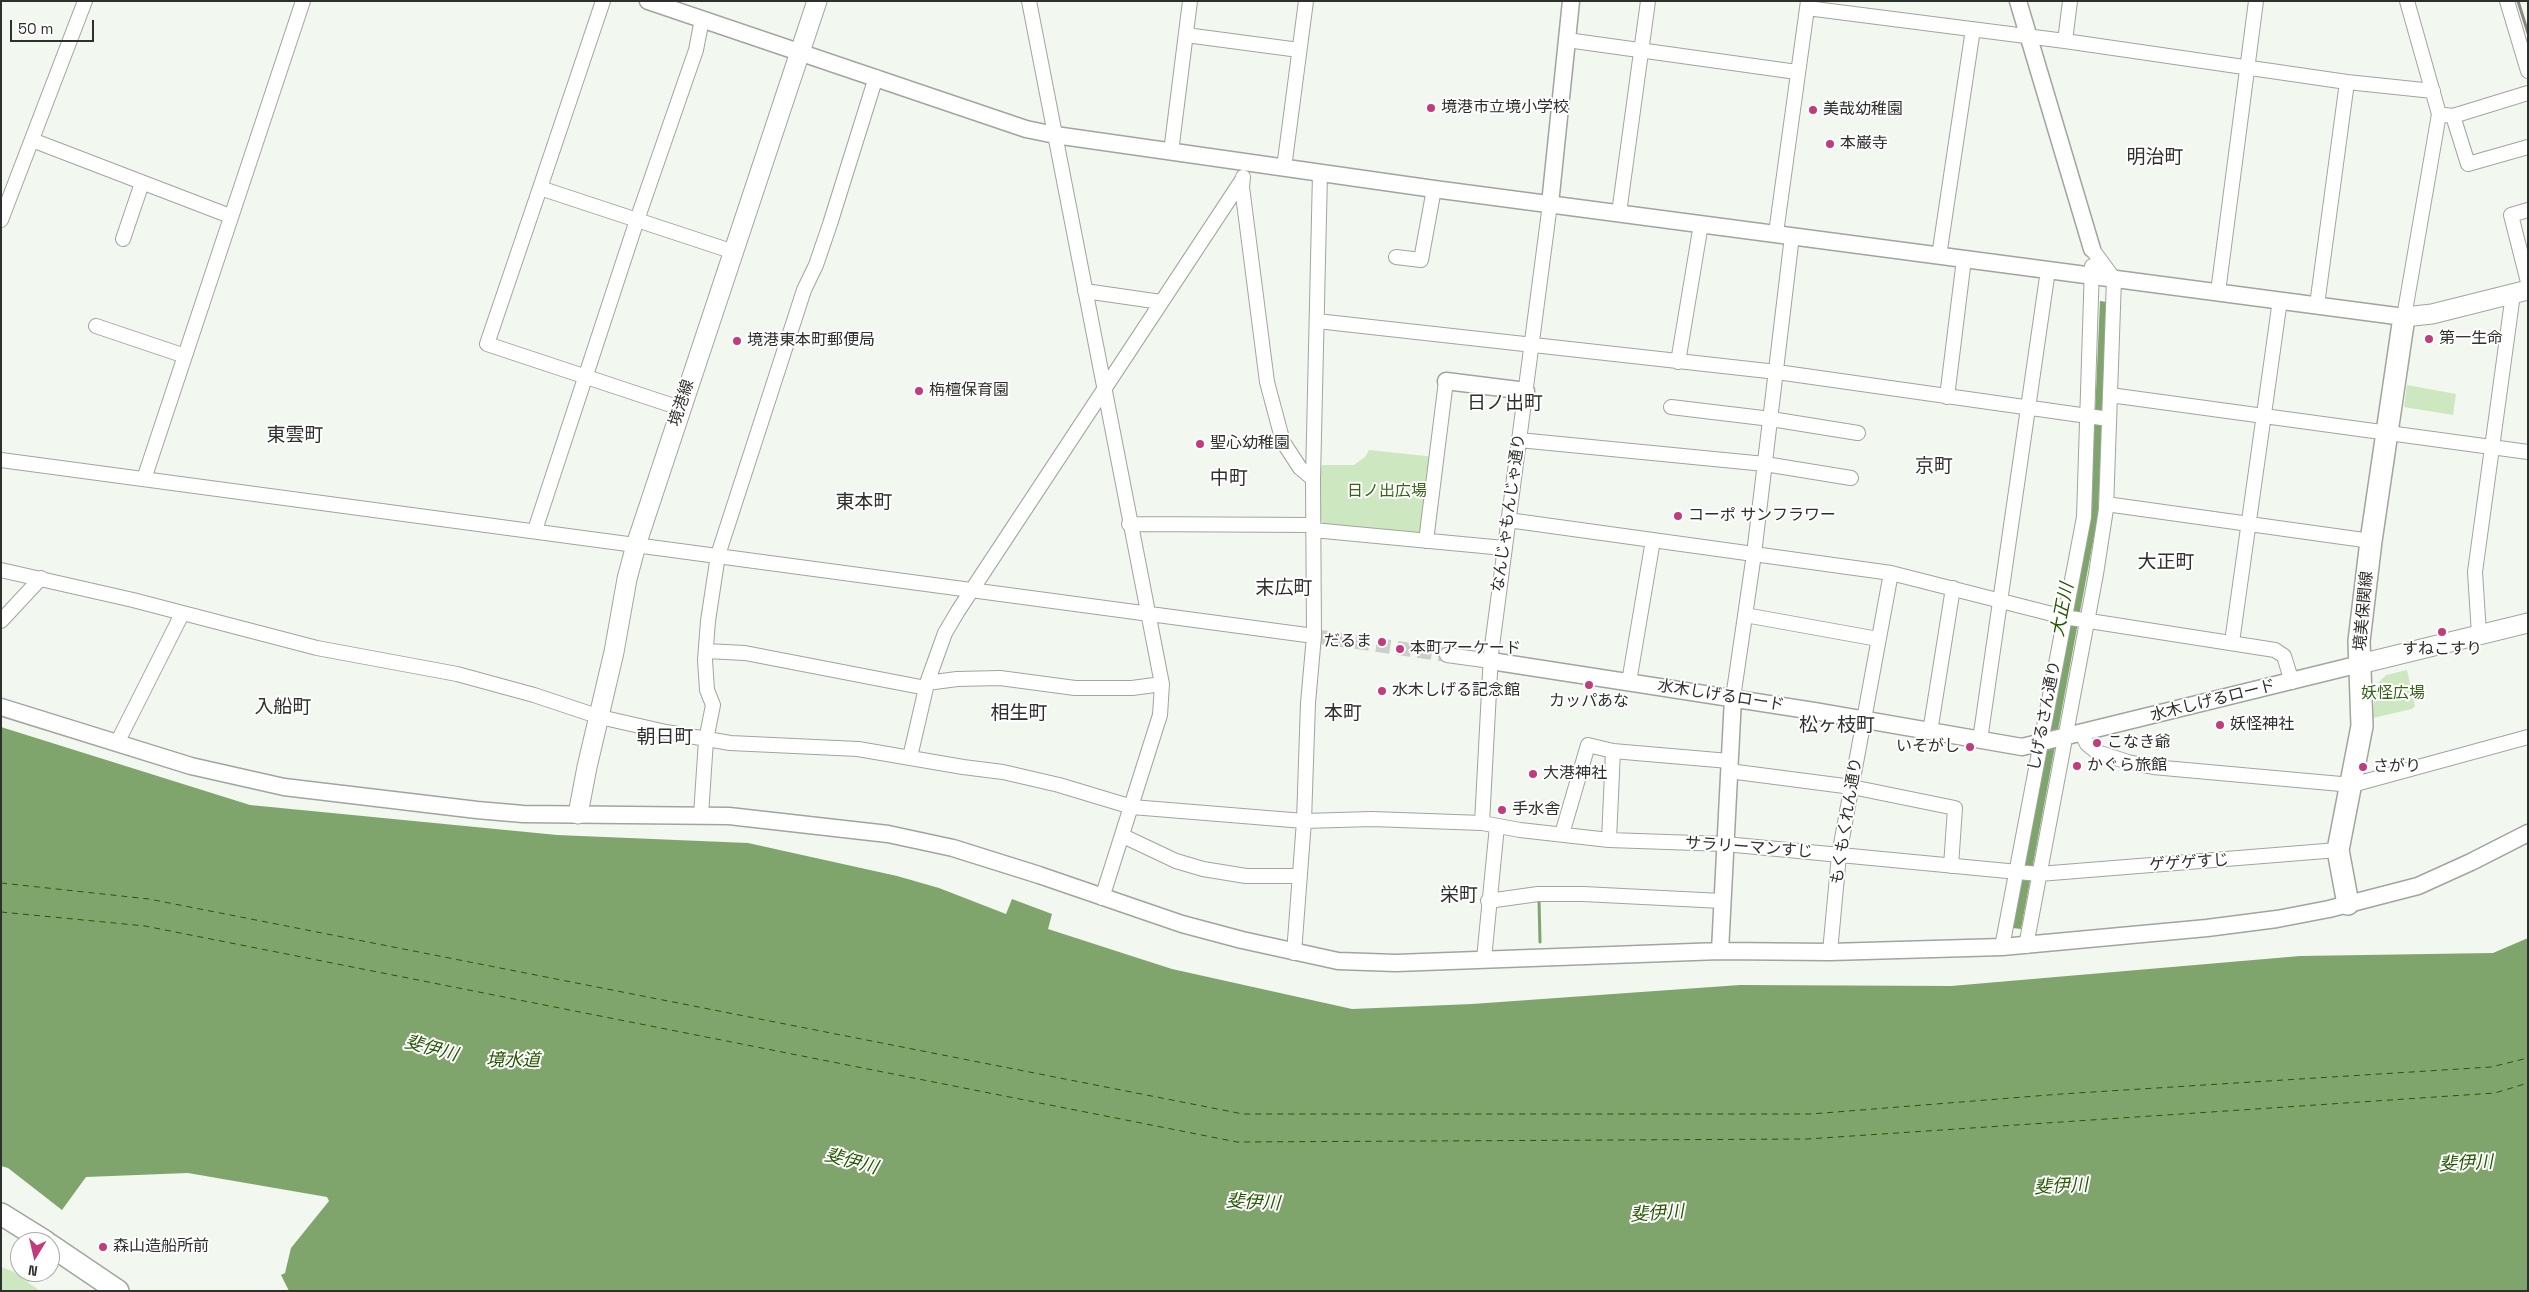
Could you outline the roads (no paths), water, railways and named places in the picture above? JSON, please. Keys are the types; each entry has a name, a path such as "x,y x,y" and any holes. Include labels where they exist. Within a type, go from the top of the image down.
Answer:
{"main road":[{"name":"境港線","path":"578,814 586,767 600,717 627,579 636,545 680,408 817,1"},
{"path":"2404,317 2432,314 2520,292"},
{"name":"境美保関線","path":"2348,904 2338,850 2362,726 2359,641 2370,541 2404,317"},
{"path":"2360,664 2528,623"},
{"path":"1,1214 30,1232"},
{"path":"60,1252 118,1291"}],"street":[{"path":"1,220 85,1"},
{"path":"144,480 302,1"},
{"path":"603,1 487,344 680,408"},
{"path":"648,1 1026,129 1054,136 1434,189 2404,317 2446,115"},
{"path":"1029,1 1129,524 1162,684 1160,715 1102,898"},
{"path":"1171,152 1190,1"},
{"path":"1284,168 1306,1"},
{"path":"1550,204 1571,1"},
{"path":"1620,213 1648,1"},
{"path":"2018,1 2092,249 2114,279 2106,504 2026,946"},
{"path":"2065,41 2070,1"},
{"path":"2218,292 2249,68 2256,1"},
{"path":"2407,1 2433,91 2468,164 2528,147"},
{"path":"2507,1 2528,71"},
{"path":"1720,951 1733,698 1754,554 1777,372 1784,235 1797,72 1807,5 2347,82 2433,91"},
{"path":"536,530 637,220 696,50 702,19"},
{"path":"1939,256 1974,29"},
{"path":"1186,35 1299,50"},
{"path":"1567,40 1643,49 1797,72"},
{"path":"701,815 706,740 713,705 707,690 706,652 718,555 804,290 816,266 830,224 876,77"},
{"path":"2317,305 2347,82"},
{"path":"2446,115 2528,93"},
{"path":"32,140 230,216"},
{"path":"1246,162 1242,180 1267,382 1283,442 1300,468 1313,478"},
{"path":"1294,953 1304,821 1308,704 1314,636 1313,478 1320,173"},
{"path":"910,757 926,686 945,633 1103,388 1242,180"},
{"path":"123,239 142,183"},
{"path":"540,188 734,252"},
{"path":"1396,257 1421,260 1434,189"},
{"name":"なんじゃもんじゃ通り","path":"1482,823 1491,661 1504,548 1550,204"},
{"path":"2528,210 2511,215 2528,282"},
{"path":"1678,362 1701,224"},
{"name":"しげるさん通り","path":"2002,947 2084,517 2092,249"},
{"path":"1947,397 1964,259"},
{"path":"1980,740 2048,270"},
{"path":"1085,291 1161,302"},
{"path":"2478,634 2475,572 2491,447 2520,292"},
{"path":"2232,642 2280,300"},
{"path":"1317,321 1777,372 2109,419"},
{"path":"96,326 185,356"},
{"path":"1426,542 1446,381 1526,392"},
{"path":"2110,395 2528,452"},
{"path":"1672,407 1771,419 1858,433"},
{"path":"1519,440 1765,464 1851,478"},
{"path":"1,460 536,530 1314,636"},
{"path":"2106,504 2370,541"},
{"path":"1508,520 1891,573 2064,617 2275,650 2284,656 2292,682"},
{"path":"1129,524 1313,527 1426,542 1504,548"},
{"path":"1630,682 1653,540"},
{"name":"サラリーマンすじ","path":"1,570 40,578 317,648 457,674 534,694 600,717 706,740 760,745 858,749 910,757 1003,772 1058,785 1132,807 1304,821 1372,819 1482,823 1520,830 1609,840 1725,844 2016,872"},
{"name":"もくもくれん通り","path":"1830,952 1839,855 1891,573"},
{"path":"1,621 40,578"},
{"path":"1930,732 1953,588"},
{"path":"117,743 182,614"},
{"path":"1745,615 1878,639"},
{"path":"706,652 745,653 926,686 957,678 1000,678 1075,688 1132,688 1162,684"},
{"path":"1447,655 1491,661"},
{"name":"水木しげるロード","path":"1491,661 1733,698 2022,747 2082,734 2360,664"},
{"path":"1,708 207,770 276,786 523,814 701,815 845,827 931,842 1039,875 1182,924 1294,953 1338,961 1484,959 1720,951 1830,952 2002,947 2207,928 2309,914 2418,886 2528,833"},
{"path":"2082,734 2087,744 2097,752 2153,767 2352,785 2528,737"},
{"path":"1562,834 1588,745 1613,751 1729,766 1852,787 1955,808 1951,866"},
{"path":"1609,840 1613,751"},
{"path":"1484,959 1488,901 1497,826"},
{"path":"1123,836 1176,861 1219,872 1246,876 1300,876"},
{"name":"ゲゲゲすじ","path":"2016,872 2039,874 2338,850"},
{"path":"1488,901 1538,894 1583,894 1722,901"}],"water":[{"path":"2100,301 2107,302 2098,515 2021,929 2013,928 2090,525"},
{"name":"境水道","path":"1,727 250,805 557,835 748,843 897,876 939,888 1006,914 1012,899 1052,914 1048,929 1172,969 1352,1009 1472,1004 1740,985 1951,986 2300,956 2493,953 2528,938 2528,1291 289,1291 281,1275 285,1273 291,1248 329,1201 327,1197 188,1173 86,1177 62,1210 8,1168 1,1166"}],"waterway":[{"path":"1539,900 1540,942"}],"tunnel":[{"path":"1314,636 1447,655"}],"railway":[{"path":"2518,1 2528,33"}],"place":[{"name":"境港市立境小学校","path":"1431,108"},
{"name":"美哉幼稚園","path":"1813,110"},
{"name":"本巌寺","path":"1830,144"},
{"name":"第一生命","path":"2429,339"},
{"name":"境港東本町郵便局","path":"737,341"},
{"name":"栴檀保育園","path":"919,391"},
{"name":"聖心幼稚園","path":"1200,444"},
{"name":"コーポ サンフラワー","path":"1678,516"},
{"name":"すねこすり","path":"2442,632"},
{"name":"だるま","path":"1382,642"},
{"name":"本町アーケード","path":"1400,649"},
{"name":"カッパあな","path":"1589,685"},
{"name":"水木しげる記念館","path":"1382,691"},
{"name":"妖怪神社","path":"2220,725"},
{"name":"こなき爺","path":"2097,743"},
{"name":"いそがし","path":"1970,747"},
{"name":"かぐら旅館","path":"2077,766"},
{"name":"さがり","path":"2363,767"},
{"name":"大港神社","path":"1533,774"},
{"name":"手水舎","path":"1502,810"},
{"name":"森山造船所前","path":"103,1247"}],"district":[{"name":"明治町","path":"2155,158"},
{"name":"日ノ出町","path":"1505,404"},
{"name":"東雲町","path":"295,436"},
{"name":"京町","path":"1934,467"},
{"name":"中町","path":"1229,479"},
{"name":"東本町","path":"864,503"},
{"name":"大正町","path":"2166,563"},
{"name":"末広町","path":"1284,589"},
{"name":"入船町","path":"283,708"},
{"name":"相生町","path":"1019,714"},
{"name":"本町","path":"1343,714"},
{"name":"松ヶ枝町","path":"1837,726"},
{"name":"朝日町","path":"665,738"},
{"name":"栄町","path":"1459,896"}],"park label":[{"name":"日ノ出広場","path":"1387,492"},
{"name":"妖怪広場","path":"2393,694"}],"water label":[{"name":"大正川","path":"2063,610"},
{"name":"斐伊川","path":"431,1049"},
{"name":"斐伊川","path":"851,1162"},
{"name":"斐伊川","path":"2466,1164"},
{"name":"斐伊川","path":"2061,1187"},
{"name":"斐伊川","path":"1253,1203"},
{"name":"斐伊川","path":"1657,1214"}]}
